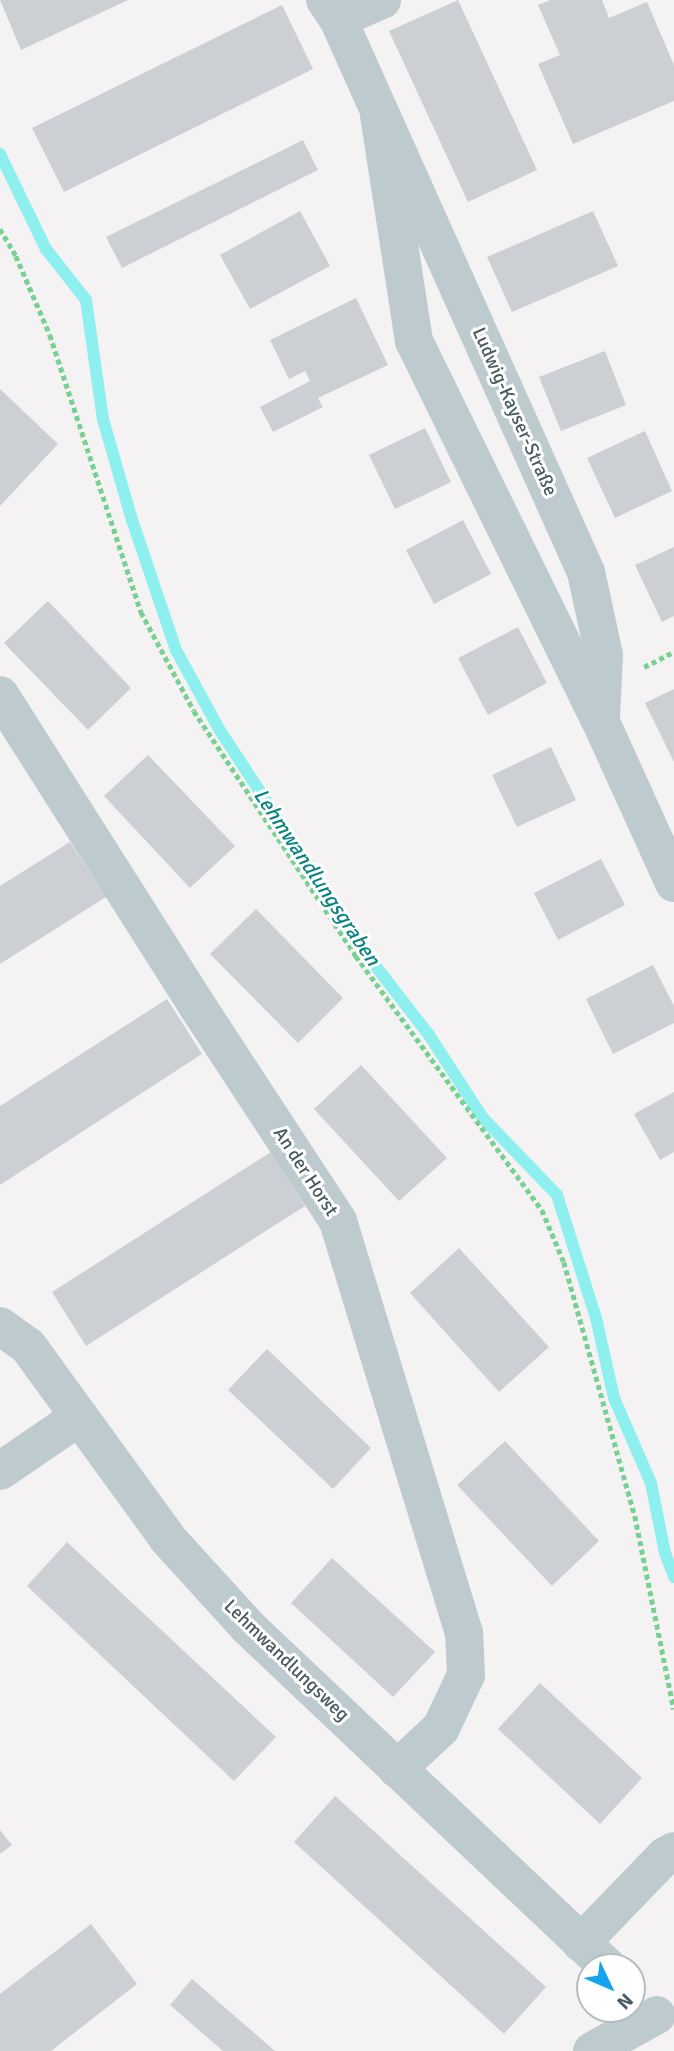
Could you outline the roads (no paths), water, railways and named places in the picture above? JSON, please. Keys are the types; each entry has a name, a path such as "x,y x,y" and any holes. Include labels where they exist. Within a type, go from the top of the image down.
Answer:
{"street":[{"path":"332,9 382,0"},
{"name":"Ludwig-Kayser-Straße","path":"332,9 586,572 604,656 600,720"},
{"name":"Ludwig-Kayser-Straße","path":"379,116 414,341 600,720 674,883"},
{"name":"An der Horst","path":"0,695 338,1221 464,1632 466,1675 441,1728 397,1769"},
{"name":"Lehmwandlungsweg","path":"0,1326 28,1346 186,1559 248,1627 592,1953"},
{"path":"0,1471 79,1417"},
{"path":"595,1953 665,1856 674,1851"},
{"path":"592,2051 654,2013"}],"waterway":[{"name":"Lehmwandlungsgraben","path":"0,154 46,249 86,300 103,419 132,520 176,650 219,729 367,955 429,1035 483,1118 557,1195 596,1318 614,1398 651,1483 665,1553 674,1577"}]}
